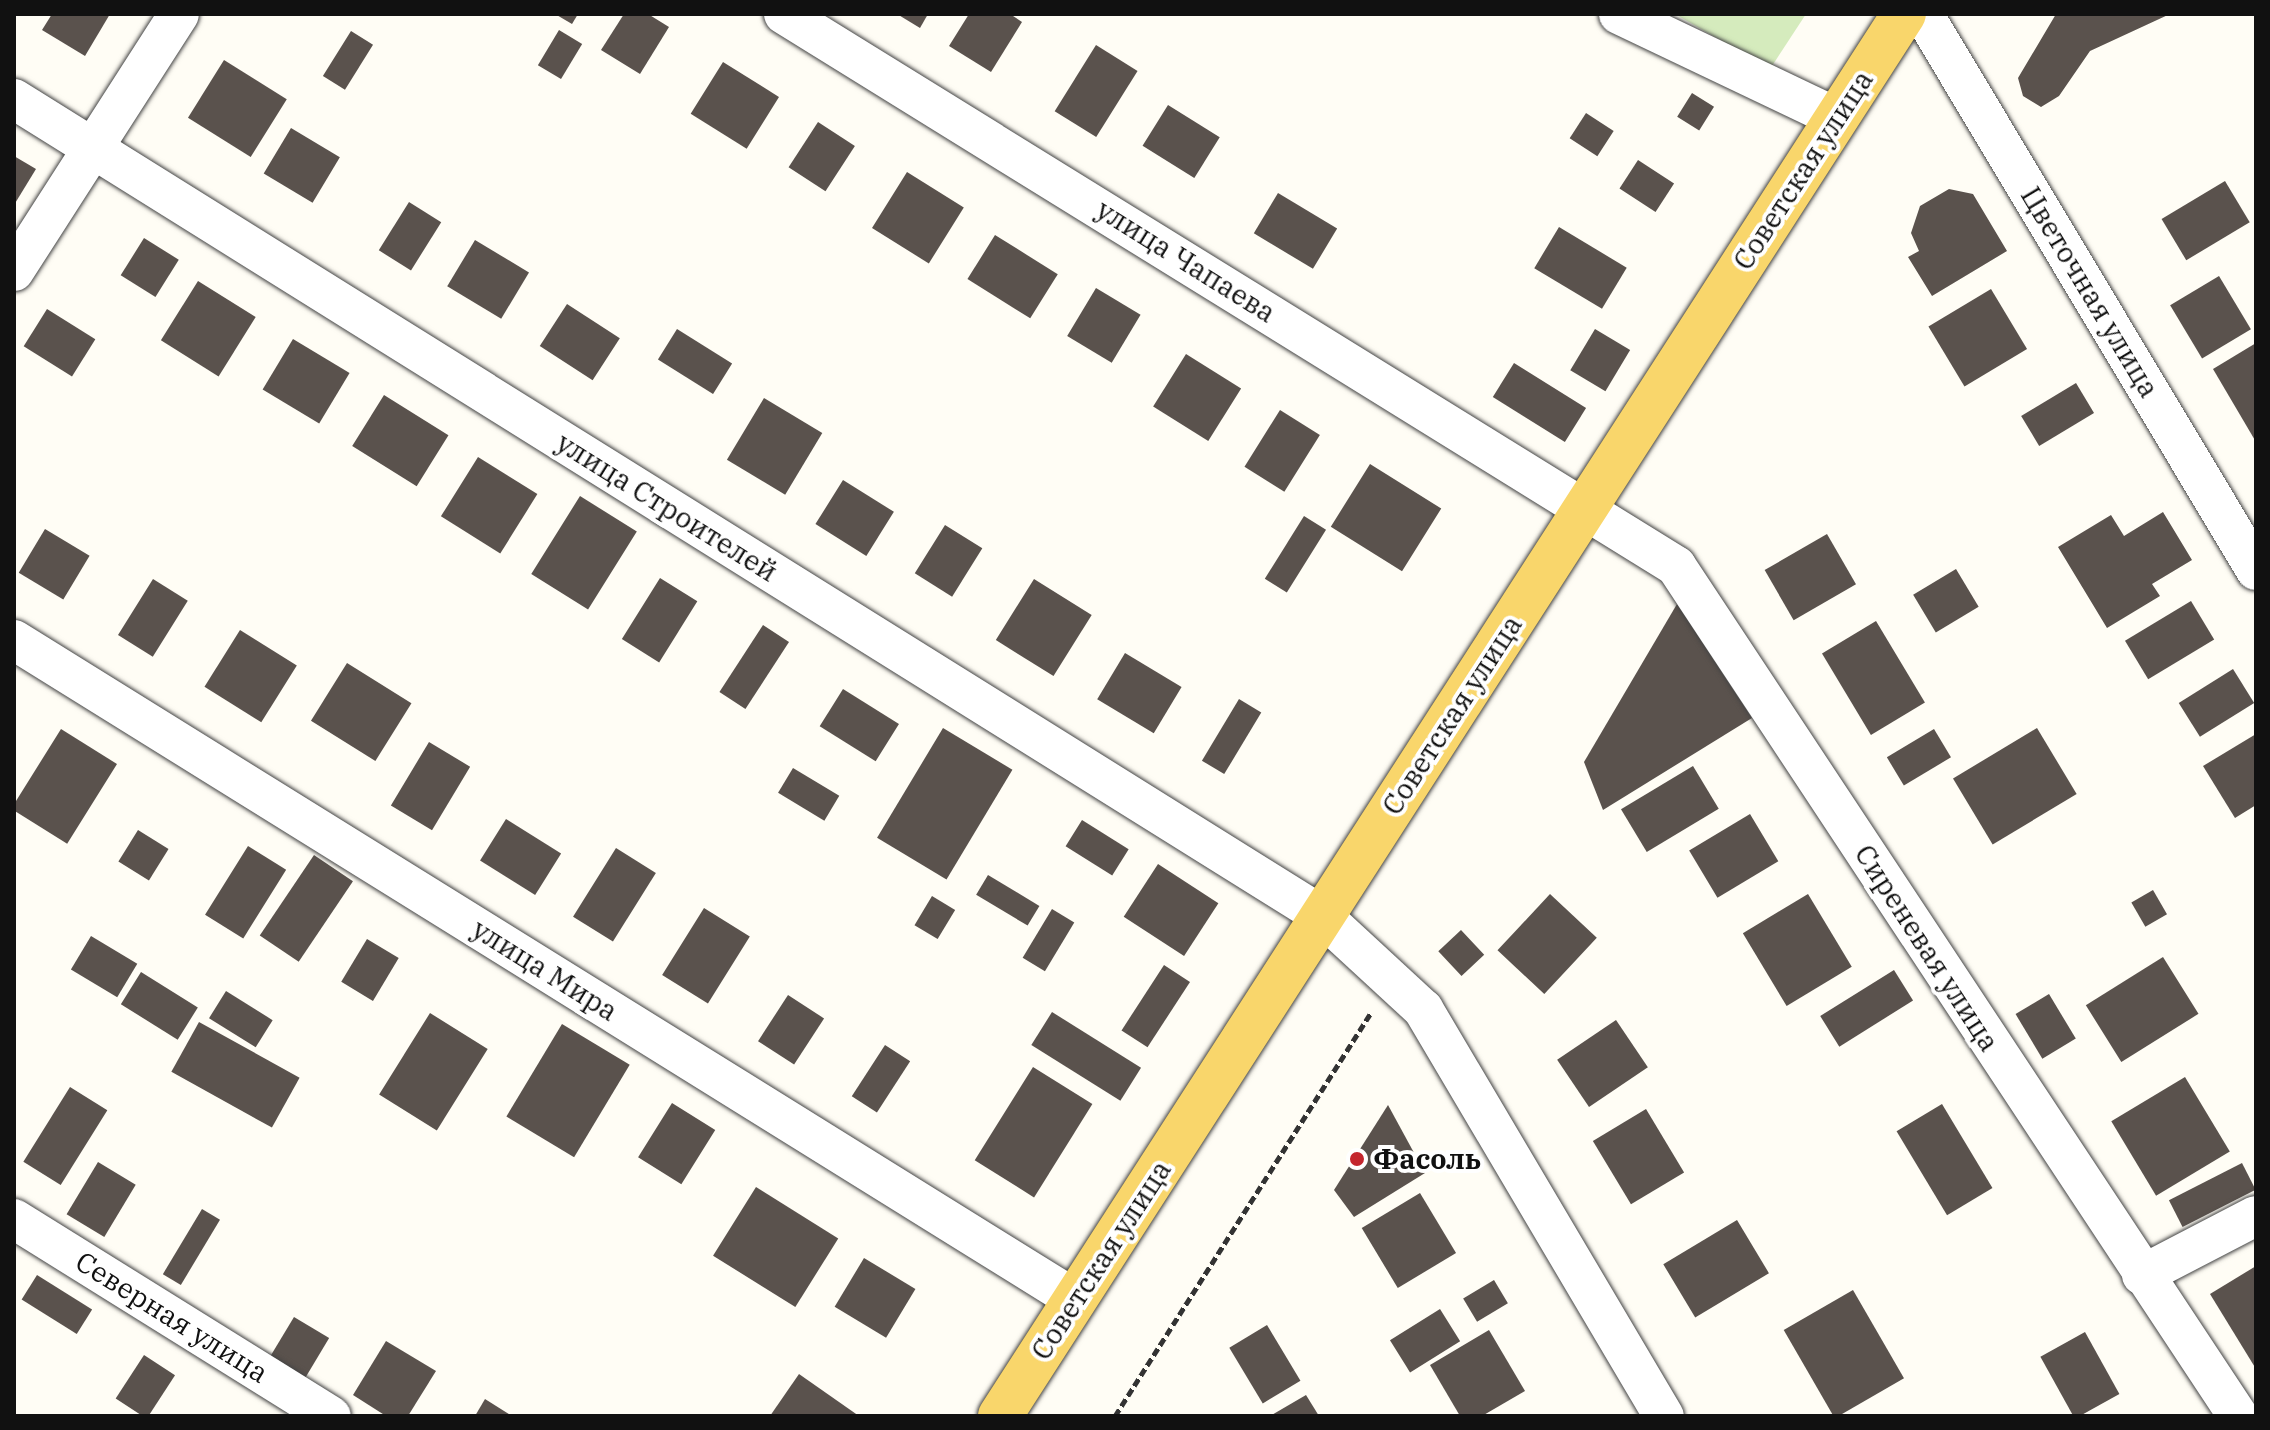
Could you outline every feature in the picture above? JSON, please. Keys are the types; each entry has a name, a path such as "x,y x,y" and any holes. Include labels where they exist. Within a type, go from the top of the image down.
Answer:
{"main road":[{"name":"Советская улица","path":"1000,1416 1321,915 1588,509 1835,117 1904,14"}],"street":[{"path":"14,271 179,14"},
{"name":"улица Чапаева","path":"784,14 1588,509"},
{"path":"1619,14 1835,117"},
{"name":"Цветочная улица","path":"1923,14 2256,570"},
{"name":"улица Строителей","path":"14,99 1321,915 1423,1009 1664,1416"},
{"name":"Сиреневая улица","path":"1588,509 1676,566 2238,1416"},
{"name":"улица Мира","path":"14,640 1076,1300"},
{"path":"2142,1275 2256,1216"},
{"name":"Северная улица","path":"14,1219 331,1416"}],"path":[{"path":"1115,1416 1391,980"}],"green space":[{"path":"1675,14 1806,14 1770,69"}],"building":[{"path":"52,14 110,14 85,56 42,30"},
{"path":"555,14 578,14 572,24"},
{"path":"624,14 648,14 669,27 640,74 601,50"},
{"path":"897,14 928,14 920,28"},
{"path":"969,14 1010,14 1022,22 991,72 949,46"},
{"path":"2056,14 2170,14 2090,51 2059,96 2041,107 2023,96 2018,78"},
{"path":"559,30 582,44 561,79 538,65"},
{"path":"351,31 373,45 345,90 323,76"},
{"path":"1096,45 1138,71 1096,137 1055,111"},
{"path":"224,60 287,99 251,157 188,118"},
{"path":"723,62 779,97 747,149 691,114"},
{"path":"1692,93 1714,107 1699,131 1677,117"},
{"path":"1168,105 1220,137 1194,178 1143,146"},
{"path":"1586,113 1614,131 1597,156 1570,138"},
{"path":"818,122 855,146 825,191 789,167"},
{"path":"291,128 340,157 313,203 264,173"},
{"path":"14,156 36,169 14,205"},
{"path":"1638,160 1674,183 1656,212 1619,189"},
{"path":"907,172 964,208 929,263 872,228"},
{"path":"2225,181 2250,222 2186,260 2162,219"},
{"path":"1949,189 1973,194 2007,251 1932,296 1908,257 1919,251 1911,233 1920,206"},
{"path":"1278,193 1337,229 1313,269 1254,233"},
{"path":"409,202 441,222 411,270 379,250"},
{"path":"1559,227 1627,268 1602,309 1534,268"},
{"path":"995,235 1058,274 1030,318 967,279"},
{"path":"144,238 179,260 155,297 121,275"},
{"path":"475,240 529,272 501,319 447,286"},
{"path":"2219,276 2251,329 2202,359 2170,305"},
{"path":"198,281 256,317 219,376 161,340"},
{"path":"1096,288 1141,315 1112,363 1067,336"},
{"path":"1991,289 2027,349 1964,387 1928,327"},
{"path":"567,304 620,338 593,380 540,346"},
{"path":"47,309 95,339 72,377 24,346"},
{"path":"677,329 732,363 713,394 658,360"},
{"path":"1595,329 1630,350 1605,391 1570,370"},
{"path":"293,339 350,373 319,424 263,390"},
{"path":"2256,343 2256,442 2213,369"},
{"path":"1186,354 1241,388 1208,441 1153,407"},
{"path":"1514,363 1586,408 1565,442 1493,397"},
{"path":"2076,383 2094,413 2039,446 2021,416"},
{"path":"384,395 448,435 417,486 352,446"},
{"path":"764,398 822,433 785,495 727,460"},
{"path":"1280,410 1320,435 1284,492 1244,467"},
{"path":"478,457 537,494 500,553 441,516"},
{"path":"1370,464 1441,509 1402,571 1331,527"},
{"path":"843,480 894,512 866,556 815,524"},
{"path":"580,496 637,532 588,610 531,574"},
{"path":"2163,512 2192,560 2152,584 2160,596 2107,628 2058,547 2111,515 2124,536"},
{"path":"1304,516 1326,530 1287,593 1265,579"},
{"path":"945,525 982,548 952,597 915,573"},
{"path":"45,529 90,556 63,599 19,573"},
{"path":"1827,534 1856,584 1794,620 1765,570"},
{"path":"1956,569 1979,607 1936,632 1913,595"},
{"path":"660,578 697,601 659,662 622,639"},
{"path":"153,579 188,601 153,657 118,635"},
{"path":"1034,579 1092,615 1054,676 996,640"},
{"path":"2191,601 2214,640 2148,679 2125,641"},
{"path":"1677,604 1752,718 1603,810 1584,762"},
{"path":"1876,621 1925,702 1871,735 1822,653"},
{"path":"763,625 789,642 745,709 719,692"},
{"path":"240,630 297,666 261,722 204,687"},
{"path":"1125,653 1182,687 1154,733 1097,699"},
{"path":"347,663 411,703 375,761 311,721"},
{"path":"2233,669 2254,703 2200,737 2179,703"},
{"path":"843,689 899,724 876,761 820,726"},
{"path":"1239,699 1261,712 1224,774 1202,761"},
{"path":"943,728 1012,770 947,879 877,838"},
{"path":"2037,728 2077,794 1993,844 1953,778"},
{"path":"61,729 117,764 67,844 14,810 14,804"},
{"path":"1934,729 1951,757 1904,786 1887,757"},
{"path":"2256,734 2256,805 2235,818 2203,766"},
{"path":"429,742 470,767 432,830 391,805"},
{"path":"1693,766 1719,809 1647,852 1621,809"},
{"path":"793,768 839,796 824,821 778,793"},
{"path":"1750,814 1778,861 1717,898 1689,851"},
{"path":"506,819 561,853 535,895 480,861"},
{"path":"1082,820 1129,849 1112,875 1066,846"},
{"path":"138,830 169,849 149,880 118,861"},
{"path":"248,846 286,870 243,939 205,915"},
{"path":"616,848 656,873 613,942 573,917"},
{"path":"314,855 353,881 299,962 260,935"},
{"path":"1158,864 1218,903 1184,956 1124,917"},
{"path":"988,875 1039,906 1028,926 976,895"},
{"path":"2153,890 2167,914 2145,927 2131,902"},
{"path":"1550,894 1597,938 1544,994 1497,950"},
{"path":"1808,894 1852,967 1787,1006 1743,933"},
{"path":"932,896 955,910 938,939 914,925"},
{"path":"704,908 750,937 708,1004 662,975"},
{"path":"1052,909 1074,922 1045,971 1023,958"},
{"path":"1461,930 1484,955 1462,976 1438,951"},
{"path":"91,936 137,964 117,997 71,969"},
{"path":"367,939 399,958 373,1001 341,982"},
{"path":"2163,957 2199,1014 2121,1062 2086,1005"},
{"path":"1164,965 1190,982 1148,1047 1122,1030"},
{"path":"1894,970 1913,1001 1839,1047 1820,1016"},
{"path":"141,972 198,1008 178,1040 121,1004"},
{"path":"226,991 273,1020 256,1047 209,1018"},
{"path":"2049,994 2076,1039 2042,1059 2016,1014"},
{"path":"788,995 824,1018 794,1065 758,1041"},
{"path":"1052,1012 1141,1068 1120,1101 1031,1045"},
{"path":"430,1013 488,1049 437,1130 379,1094"},
{"path":"1616,1020 1648,1067 1589,1107 1557,1060"},
{"path":"199,1022 300,1078 272,1128 171,1072"},
{"path":"562,1024 630,1065 574,1157 506,1117"},
{"path":"885,1045 910,1061 877,1112 852,1096"},
{"path":"1033,1067 1092,1104 1034,1197 975,1160"},
{"path":"2185,1077 2230,1152 2156,1196 2111,1121"},
{"path":"70,1087 107,1110 61,1185 23,1162"},
{"path":"672,1103 715,1130 681,1184 638,1157"},
{"path":"1942,1104 1992,1188 1947,1215 1897,1131"},
{"path":"1388,1105 1425,1173 1354,1217 1334,1190"},
{"path":"1646,1109 1684,1172 1631,1204 1593,1141"},
{"path":"98,1162 136,1185 104,1237 67,1214"},
{"path":"2242,1163 2256,1190 2183,1227 2169,1200"},
{"path":"756,1187 838,1238 795,1307 713,1256"},
{"path":"1420,1193 1456,1253 1398,1288 1362,1228"},
{"path":"202,1209 220,1220 181,1285 163,1274"},
{"path":"1737,1220 1769,1273 1695,1317 1663,1264"},
{"path":"864,1258 915,1289 886,1338 835,1307"},
{"path":"2256,1266 2256,1369 2210,1294"},
{"path":"37,1275 92,1309 77,1334 22,1300"},
{"path":"1494,1280 1508,1303 1477,1322 1463,1299"},
{"path":"1853,1290 1904,1378 1839,1416 1833,1416 1784,1330"},
{"path":"1440,1309 1460,1341 1410,1372 1390,1340"},
{"path":"294,1317 329,1338 303,1381 268,1360"},
{"path":"1267,1325 1300,1381 1263,1403 1229,1348"},
{"path":"1489,1330 1525,1391 1482,1416 1460,1416 1430,1365"},
{"path":"2085,1332 2119,1394 2080,1416 2073,1416 2040,1357"},
{"path":"386,1341 436,1371 408,1416 386,1416 353,1395"},
{"path":"144,1355 175,1375 149,1416 142,1416 116,1399"},
{"path":"799,1374 859,1416 770,1416"},
{"path":"1306,1395 1319,1416 1270,1416"},
{"path":"485,1399 512,1416 475,1416"}],"place":[{"name":"Фасоль","path":"1357,1159"}]}
